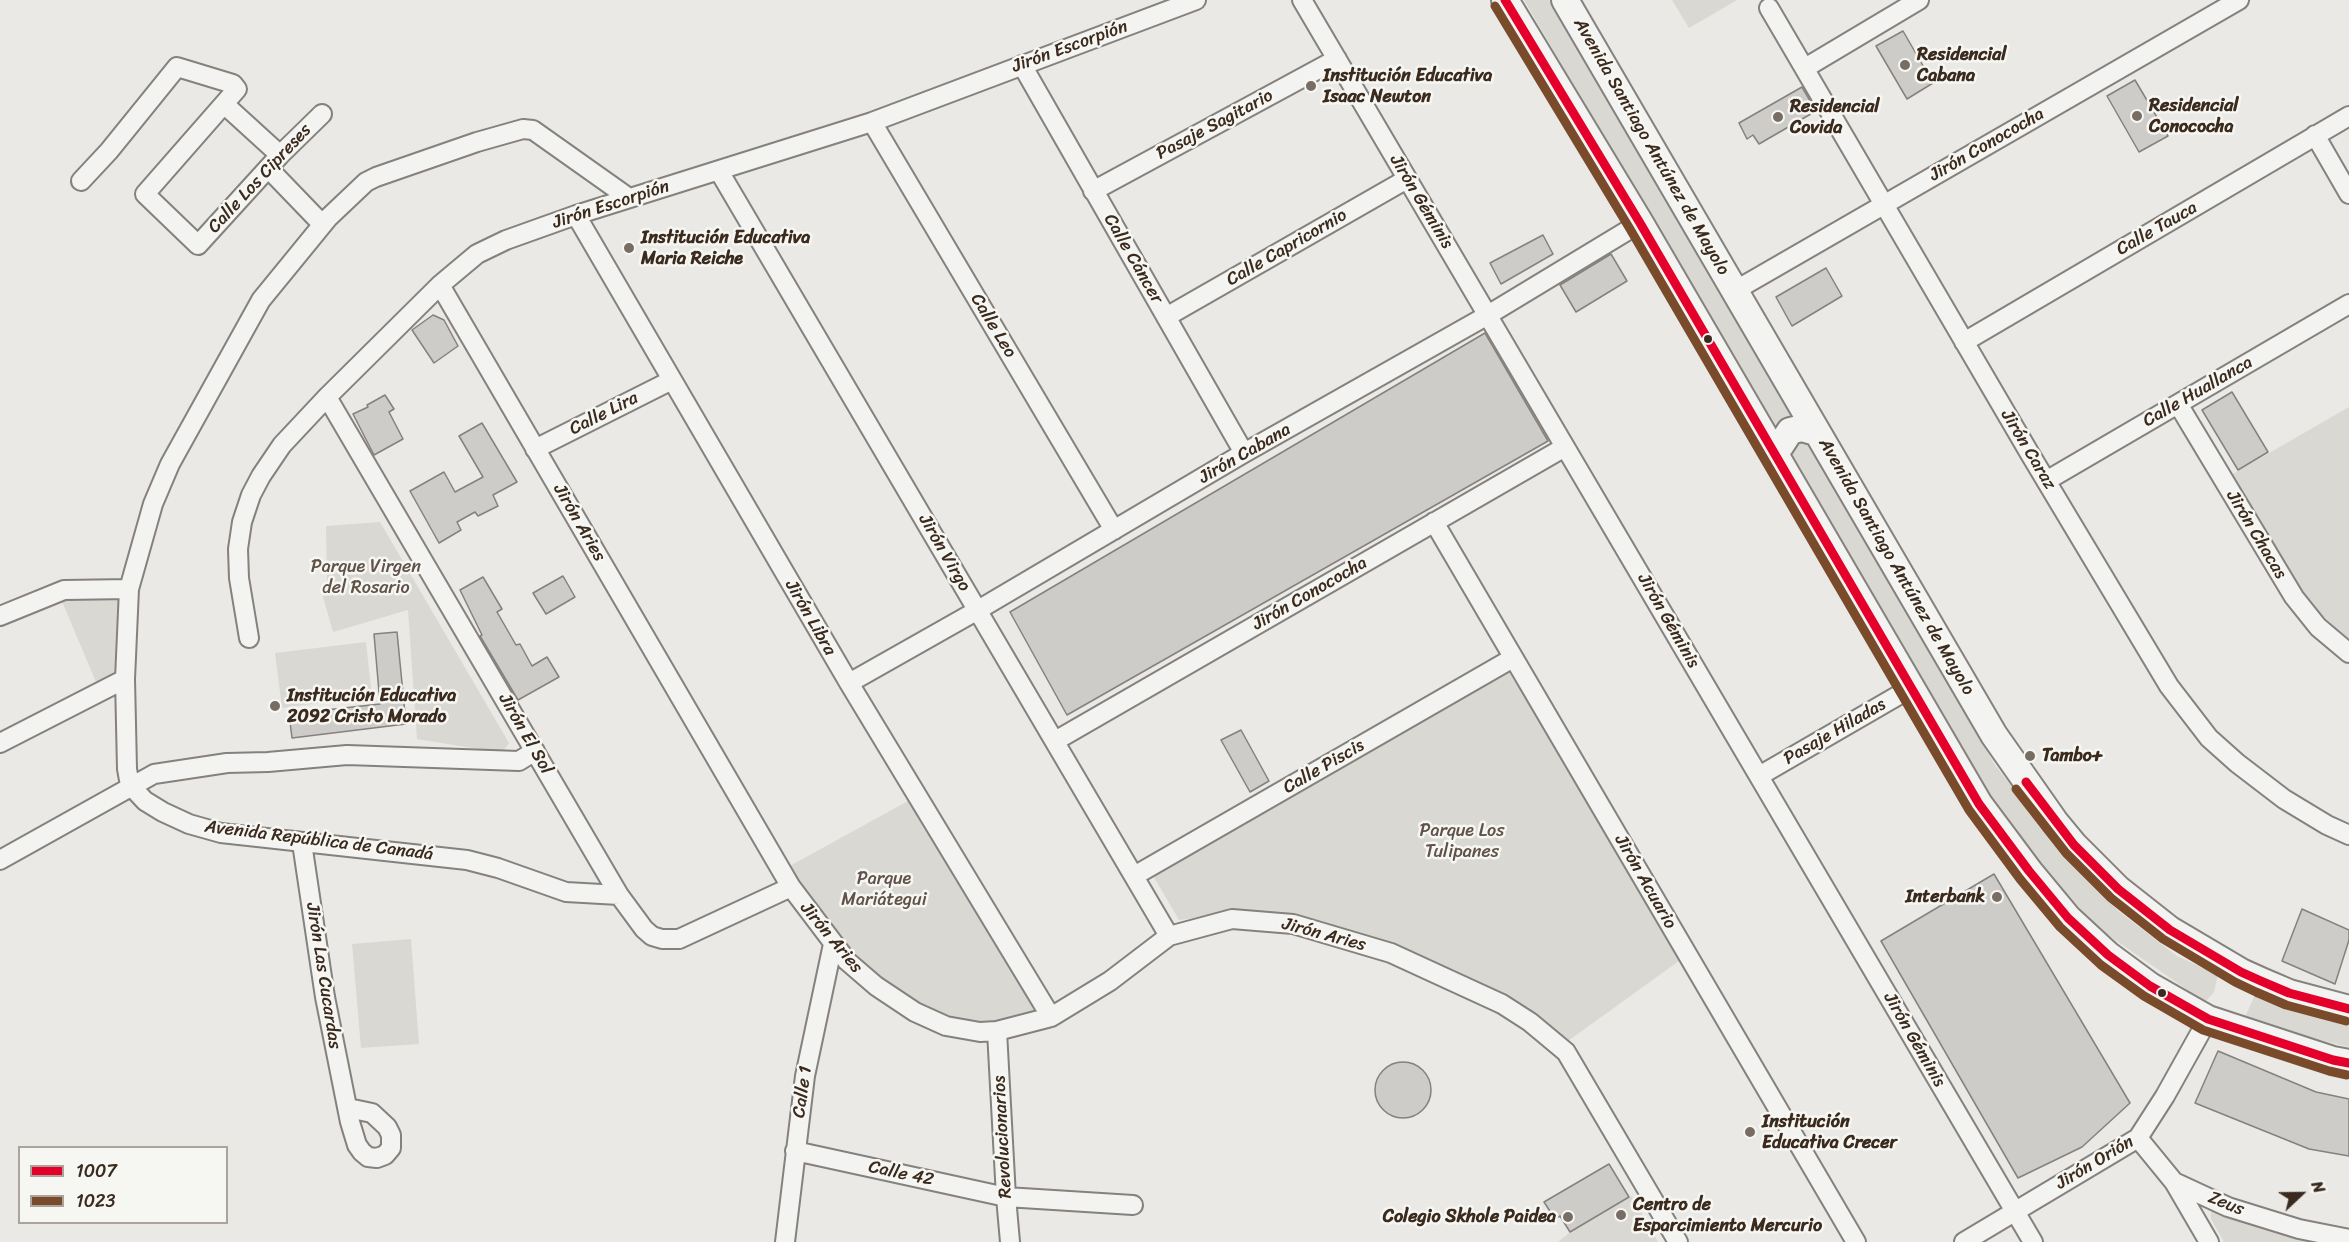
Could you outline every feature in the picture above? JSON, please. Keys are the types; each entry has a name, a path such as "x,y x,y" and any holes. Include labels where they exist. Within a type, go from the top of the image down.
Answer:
{"main road":[{"path":"1505,0 1640,223 1979,804 2029,871 2068,918 2116,962 2150,986 2208,1019 2349,1064"},
{"name":"Avenida Santiago Antúnez de Mayolo","path":"1565,0 1994,735 2035,795 2074,845 2118,889 2170,930 2241,972 2289,993 2349,1009"},
{"path":"1761,430 1775,432 1787,428 1797,420 1802,407"},
{"path":"1775,454 1790,432 1802,428 1816,432"}],"street":[{"name":"Jirón Escorpión","path":"249,638 239,578 238,549 242,522 251,495 271,459 327,397 440,285 477,255 506,240 576,215 872,122 1196,0"},
{"name":"Jirón Géminis","path":"1302,0 2033,1242"},
{"path":"1804,68 1919,0"},
{"name":"Jirón Conococha","path":"1736,290 2239,0"},
{"name":"Jirón Caraz","path":"1769,8 2046,481 2156,665 2194,720 2222,750 2260,782 2309,815 2349,835"},
{"name":"Pasaje Sagitario","path":"1093,190 1337,59"},
{"name":"Calle Cáncer","path":"1022,65 1244,453"},
{"path":"81,181 109,151 177,67 233,84 237,89 224,104 274,162 322,225"},
{"name":"Calle Los Cipreses","path":"224,104 145,194 198,245 274,162 322,114"},
{"name":"Calle Tauca","path":"1964,342 2349,116"},
{"name":"Calle Leo","path":"872,122 1113,530"},
{"path":"132,787 127,770 125,679 129,589 153,504 189,427 261,300 322,225 371,179 477,142 523,129 532,130 629,198"},
{"path":"2315,135 2349,194"},
{"name":"Jirón Virgo","path":"719,171 1169,936"},
{"name":"Calle Capricornio","path":"1166,317 1407,179"},
{"name":"Jirón Libra","path":"576,215 849,683 1051,1017"},
{"name":"Jirón Cabana","path":"849,683 978,610 1244,453 1488,315 1640,223"},
{"name":"Jirón Aries","path":"440,285 790,887 847,961 868,981 930,1020 961,1029 997,1031 1051,1017 1110,981 1169,936 1232,919 1293,924 1391,953 1502,1004 1530,1022 1566,1052 1678,1242"},
{"name":"Calle Huallanca","path":"2046,481 2349,304"},
{"name":"Calle Lira","path":"535,449 672,380"},
{"name":"Jirón El Sol","path":"327,397 619,895 644,929 652,936 673,940 686,937 790,887"},
{"name":"Jirón Chacas","path":"2178,404 2294,597 2319,627 2349,653"},
{"name":"Jirón Conococha","path":"1055,741 1565,447"},
{"name":"Jirón Acuario","path":"1434,522 1856,1242"},
{"path":"0,616 64,590 129,589"},
{"name":"Calle Piscis","path":"1134,876 1513,658"},
{"path":"0,743 125,679"},
{"name":"Pasaje Hiladas","path":"1759,776 1911,688"},
{"path":"0,860 154,774 227,763 347,755 519,761 535,751"},
{"name":"Avenida República de Canadá","path":"132,787 145,801 163,812 189,824 221,833 467,860 498,868 566,892 619,895"},
{"name":"Jirón Las Cucardas","path":"302,843 325,997 348,1108"},
{"name":"Calle 1","path":"785,1242 808,1059 833,944"},
{"name":"Jirón Orión","path":"1964,1242 2138,1138 2165,1096 2208,1019"},
{"name":"Revolucionarios","path":"997,1031 1010,1242"},
{"path":"2138,1138 2174,1182 2209,1242"},
{"name":"Calle 42","path":"795,1151 1006,1197 1132,1205"},
{"name":"Zeus","path":"2174,1182 2228,1207 2299,1229 2349,1239"}],"green space":[{"path":"1524,0 1549,0 1995,765 2065,855 2117,910 2177,956 2218,975 2214,992 2205,1002 2098,928 2036,863 1983,792"},
{"path":"1672,0 1737,0 1689,28"},
{"path":"2349,407 2349,641 2302,593 2231,475"},
{"name":"Parque Virgen del Rosario","path":"380,522 509,743 502,753 417,739 408,610 333,632 320,586 327,584 326,526"},
{"path":"120,596 119,673 96,682 61,599"},
{"path":"366,642 372,696 282,708 275,653"},
{"name":"Parque Los Tulipanes","path":"1507,669 1683,958 1568,1041 1510,1004 1415,959 1225,914 1179,920 1152,874"},
{"name":"Parque Mariátegui","path":"908,801 1037,1013 1017,1022 981,1023 942,1016 898,992 854,958 819,914 788,867"},
{"path":"411,939 419,1044 361,1048 352,944"},
{"path":"2255,995 2293,1011 2349,1025 2349,1047 2286,1032 2245,1017"},
{"name":"Centro de Esparcimiento Mercurio","path":"1632,1196 1658,1242 1558,1242 1570,1232"},
{"path":"2214,1208 2334,1242 2224,1242 2211,1219 2211,1212"}],"building":[{"name":"Residencial Cabana","path":"1903,31 1933,83 1907,99 1876,46"},
{"name":"Residencial Conococha","path":"2135,80 2168,136 2139,152 2107,96"},
{"name":"Residencial Covida","path":"1802,87 1816,111 1759,144 1753,135 1747,139 1739,123"},
{"path":"1543,235 1553,254 1501,284 1490,263"},
{"path":"1611,254 1627,281 1576,312 1560,285"},
{"path":"1826,268 1842,296 1792,326 1776,297"},
{"path":"433,315 444,320 458,346 434,363 412,330"},
{"path":"1485,333 1548,441 1067,715 1010,612"},
{"path":"2232,392 2268,452 2238,470 2202,410"},
{"path":"385,395 394,409 389,412 403,439 374,455 353,414"},
{"path":"482,423 517,482 493,495 498,506 478,516 475,512 457,522 461,530 439,543 410,491 444,472 455,492 483,477 459,436"},
{"path":"563,576 575,597 546,614 533,593"},
{"path":"483,577 502,609 497,612 516,645 520,644 532,666 547,657 559,677 518,700 480,636 482,635 460,590"},
{"path":"397,632 406,724 292,738 289,714 380,704 374,634"},
{"path":"1241,730 1269,781 1250,792 1221,740"},
{"path":"1994,874 2130,1103 2082,1147 2018,1178 1881,941"},
{"path":"2302,909 2349,930 2349,940 2335,984 2282,961"},
{"path":"2218,1051 2316,1092 2349,1099 2349,1156 2309,1149 2195,1103"},
{"path":"1398,1062 1408,1062 1423,1070 1429,1079 1431,1090 1429,1101 1423,1110 1408,1118 1398,1118 1387,1113 1380,1106 1375,1095 1375,1085 1380,1074 1387,1067"},
{"name":"Colegio Skhole Paidea","path":"1609,1164 1629,1197 1570,1232 1560,1216 1555,1219 1544,1202"}],"transit line":[{"name":"1007","path":"1505,0 1640,223 1979,804 2029,871 2068,918 2108,955 2150,986 2208,1019 2333,1060 2349,1063"},
{"name":"1023","path":"1495,6 1630,229 1969,810 2020,879 2060,927 2101,965 2144,996 2203,1030 2347,1075"},
{"name":"1007","path":"2026,782 2074,845 2118,889 2170,930 2241,972 2261,981 2289,993 2349,1009"},
{"name":"1023","path":"2016,789 2066,853 2111,898 2163,939 2256,992 2286,1005 2346,1021"}],"place":[{"name":"Residencial Cabana","path":"1905,65"},
{"name":"Institución Educativa Isaac Newton","path":"1311,86"},
{"name":"Residencial Conococha","path":"2137,116"},
{"name":"Residencial Covida","path":"1778,117"},
{"name":"Institución Educativa Maria Reiche","path":"629,248"},
{"name":"Institución Educativa 2092 Cristo Morado","path":"275,706"},
{"name":"Tambo+","path":"2030,756"},
{"name":"Interbank","path":"1997,897"},
{"name":"Institución Educativa Crecer","path":"1750,1132"},
{"name":"Centro de Esparcimiento Mercurio","path":"1621,1215"},
{"name":"Colegio Skhole Paidea","path":"1568,1217"}]}
